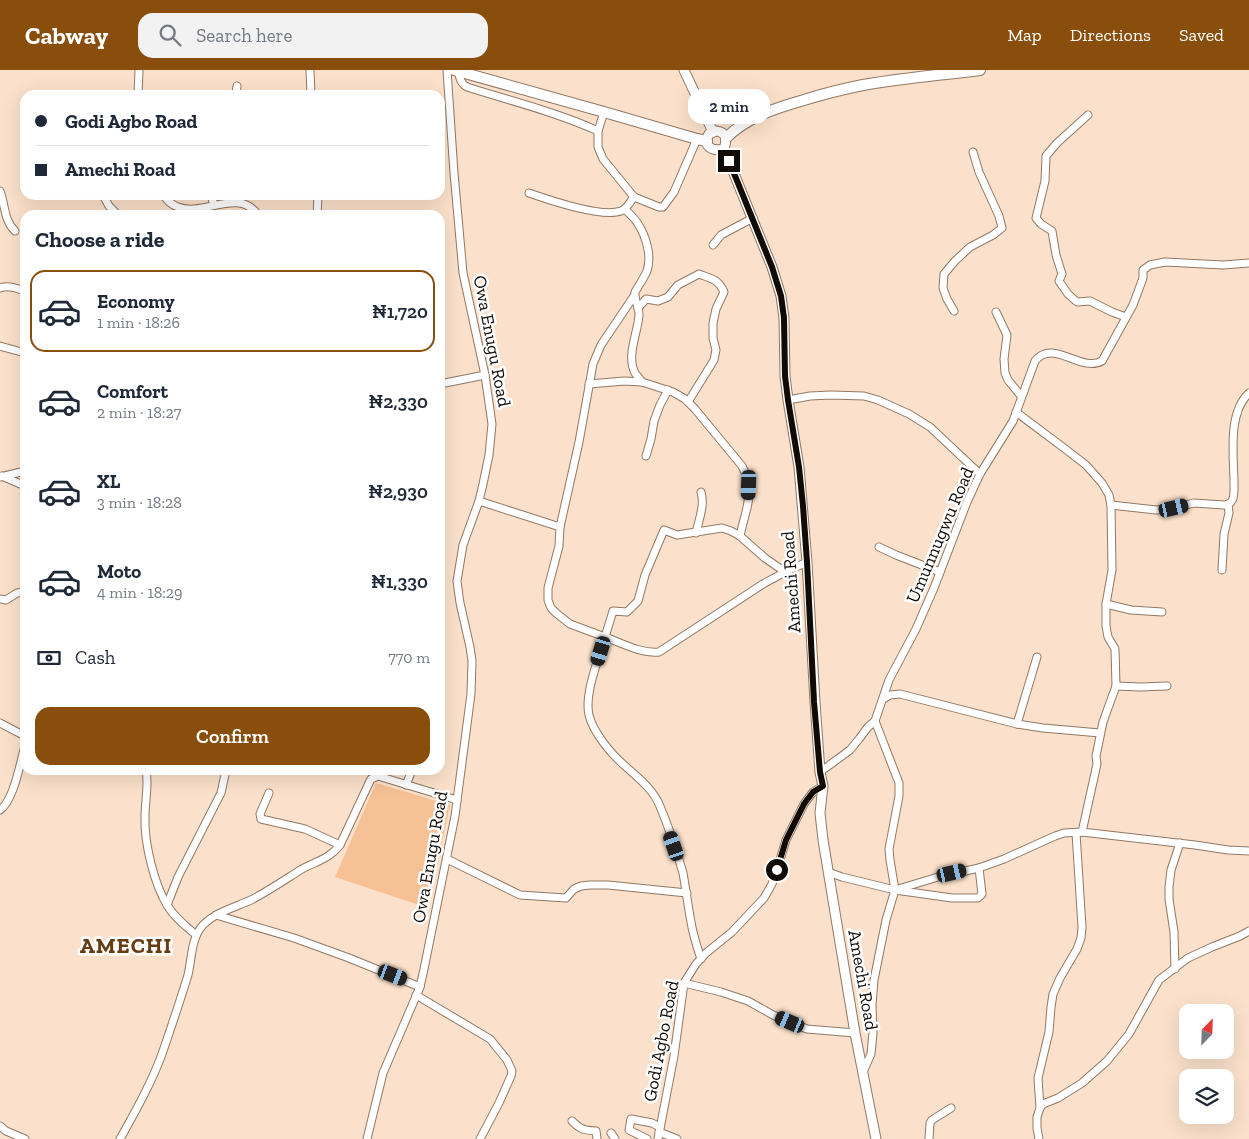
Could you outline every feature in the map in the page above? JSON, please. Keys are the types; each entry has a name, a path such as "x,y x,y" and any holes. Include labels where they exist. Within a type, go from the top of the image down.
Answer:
{"highway":[{"path":"453,70 702,140"},
{"path":"726,138 742,124 779,107 815,97 862,85 980,70"}],"main road":[{"path":"685,72 713,132"},
{"path":"719,131 726,138 724,149 718,151 710,148 702,140 709,134 719,131"},
{"name":"Amechi Road","path":"724,149 772,267 781,296 784,318 785,376 799,467 807,562 814,702 823,786 820,812 822,840 855,1033 876,1139"}],"street":[{"path":"138,90 139,70"},
{"path":"310,70 311,90"},
{"path":"453,70 462,84 467,87 573,120 598,131"},
{"name":"Owa Enugu Road","path":"367,1139 383,1073 420,987 447,859 471,694 472,661 457,581 463,545 480,501 492,434 486,376 463,273 454,173 453,70"},
{"path":"236,90 237,86"},
{"path":"604,112 598,131 598,147 603,159 634,197 659,207 663,207 674,192 702,140"},
{"path":"1088,115 1057,143 1046,156 1045,181 1036,218 1041,224 1052,231 1056,255 1062,274 1059,281 1068,294 1077,302 1090,301 1126,317"},
{"path":"954,311 943,288 944,274 970,247 1002,228 999,216 979,172 973,152"},
{"path":"0,191 5,213 11,227 15,231"},
{"path":"529,194 561,204 615,212 624,209 634,197"},
{"path":"167,200 178,210"},
{"path":"212,200 214,205"},
{"path":"184,210 227,203 242,203 254,210"},
{"path":"624,209 639,224 647,243 649,263 634,296 601,345 593,364 579,442 560,527 559,546 548,588 550,608 570,624 645,652 659,652 763,584 807,562"},
{"path":"713,246 721,235 752,218"},
{"name":"Umunnugwu Road","path":"820,772 850,750 868,727 876,721 893,673 916,629 967,502 980,474 1009,429 1039,356 1052,353 1079,361 1098,363 1104,358 1133,305 1144,270 1150,265 1165,262 1222,265 1249,263"},
{"path":"638,308 646,298 658,301 668,297 678,285 699,274 712,278 720,284 724,292 716,309 713,323 713,338 716,350 714,360 688,402"},
{"path":"0,288 4,286 20,290"},
{"path":"634,296 639,317 634,342 633,364 636,374 642,382"},
{"path":"996,312 1007,335 1004,359 1005,374 1021,396"},
{"path":"0,346 20,352"},
{"path":"445,383 486,376"},
{"path":"589,384 642,382 673,392 695,409 747,474 749,499 740,536"},
{"path":"646,456 652,439 654,421 668,390"},
{"path":"1111,505 1156,510 1194,503 1228,504 1231,502 1234,490 1233,441 1235,424 1239,409 1249,393"},
{"path":"788,400 824,395 864,396 878,400 910,414 930,427 980,474"},
{"path":"1016,412 1086,465 1102,483 1109,495 1111,505 1112,570 1106,604 1106,626 1108,637 1115,648 1116,686 1100,733 1096,756 1097,764 1079,833 1081,938 1072,959 1060,978 1051,1007 1049,1032 1038,1078 1040,1108 1037,1117 1037,1128 1039,1139"},
{"path":"1,476 20,472"},
{"path":"1,476 20,484"},
{"path":"696,533 703,501 701,492"},
{"path":"480,501 560,527"},
{"path":"1222,570 1224,534 1229,513 1228,504"},
{"path":"701,959 691,924 682,872 659,803 646,784 608,750 592,723 589,714 590,688 613,610 627,612 638,601 645,574 664,530 677,535 715,528 732,531 765,558 786,572"},
{"path":"879,547 940,572"},
{"path":"0,599 6,600 20,593"},
{"path":"1106,604 1131,610 1162,612"},
{"path":"1018,724 1037,657"},
{"path":"1116,686 1168,686"},
{"path":"883,699 890,695 900,694 1018,724 1100,733"},
{"path":"863,1072 871,1054 874,980 886,920 895,890 889,849 899,796 899,783 876,721"},
{"path":"0,723 20,733"},
{"path":"0,810 4,807 15,784 20,765"},
{"path":"146,775 145,832 157,884 167,905 177,918 196,935"},
{"path":"167,905 178,877 221,793 225,775"},
{"path":"406,785 410,775"},
{"path":"120,1139 161,1057 177,1012 196,935 203,925 215,915 254,899 304,868 329,856 340,845 372,779 378,776 457,800"},
{"name":"Godi Agbo Road","path":"659,1133 674,1056 684,983 696,964 706,953 732,932 764,898 772,884 786,840 804,804 813,792 823,786"},
{"path":"269,793 260,814 261,819 305,829 340,845"},
{"path":"895,890 938,877 979,868 1064,833 1249,851"},
{"path":"1175,969 1174,932 1169,887 1171,870 1180,843"},
{"path":"447,859 520,895 566,898 574,889 590,885 686,893"},
{"path":"828,872 895,890 960,899 978,898 982,894 979,868"},
{"path":"215,915 294,938 420,987"},
{"path":"1040,1108 1043,1104 1058,1098 1082,1083 1107,1061 1129,1034 1159,980 1196,953 1249,931"},
{"path":"684,983 748,1001 773,1015 807,1030 855,1033"},
{"path":"416,995 490,1040 504,1055 512,1071 499,1103 480,1139"},
{"path":"929,1139 930,1123 932,1120 951,1108"},
{"path":"647,1139 629,1130 631,1119 648,1122 659,1133 677,1139"},
{"path":"572,1121 576,1126 584,1130 596,1131 597,1139"},
{"path":"4,1132 25,1139"}],"shaded area":[{"path":"376,783 450,805 428,908 335,877"}],"district":[{"name":"AMECHI","path":"126,945"}],"route":[{"path":"729,161 772,267 781,296 784,318 785,376 803,506 814,702 823,786 813,792 804,804 786,840 777,870"}]}
